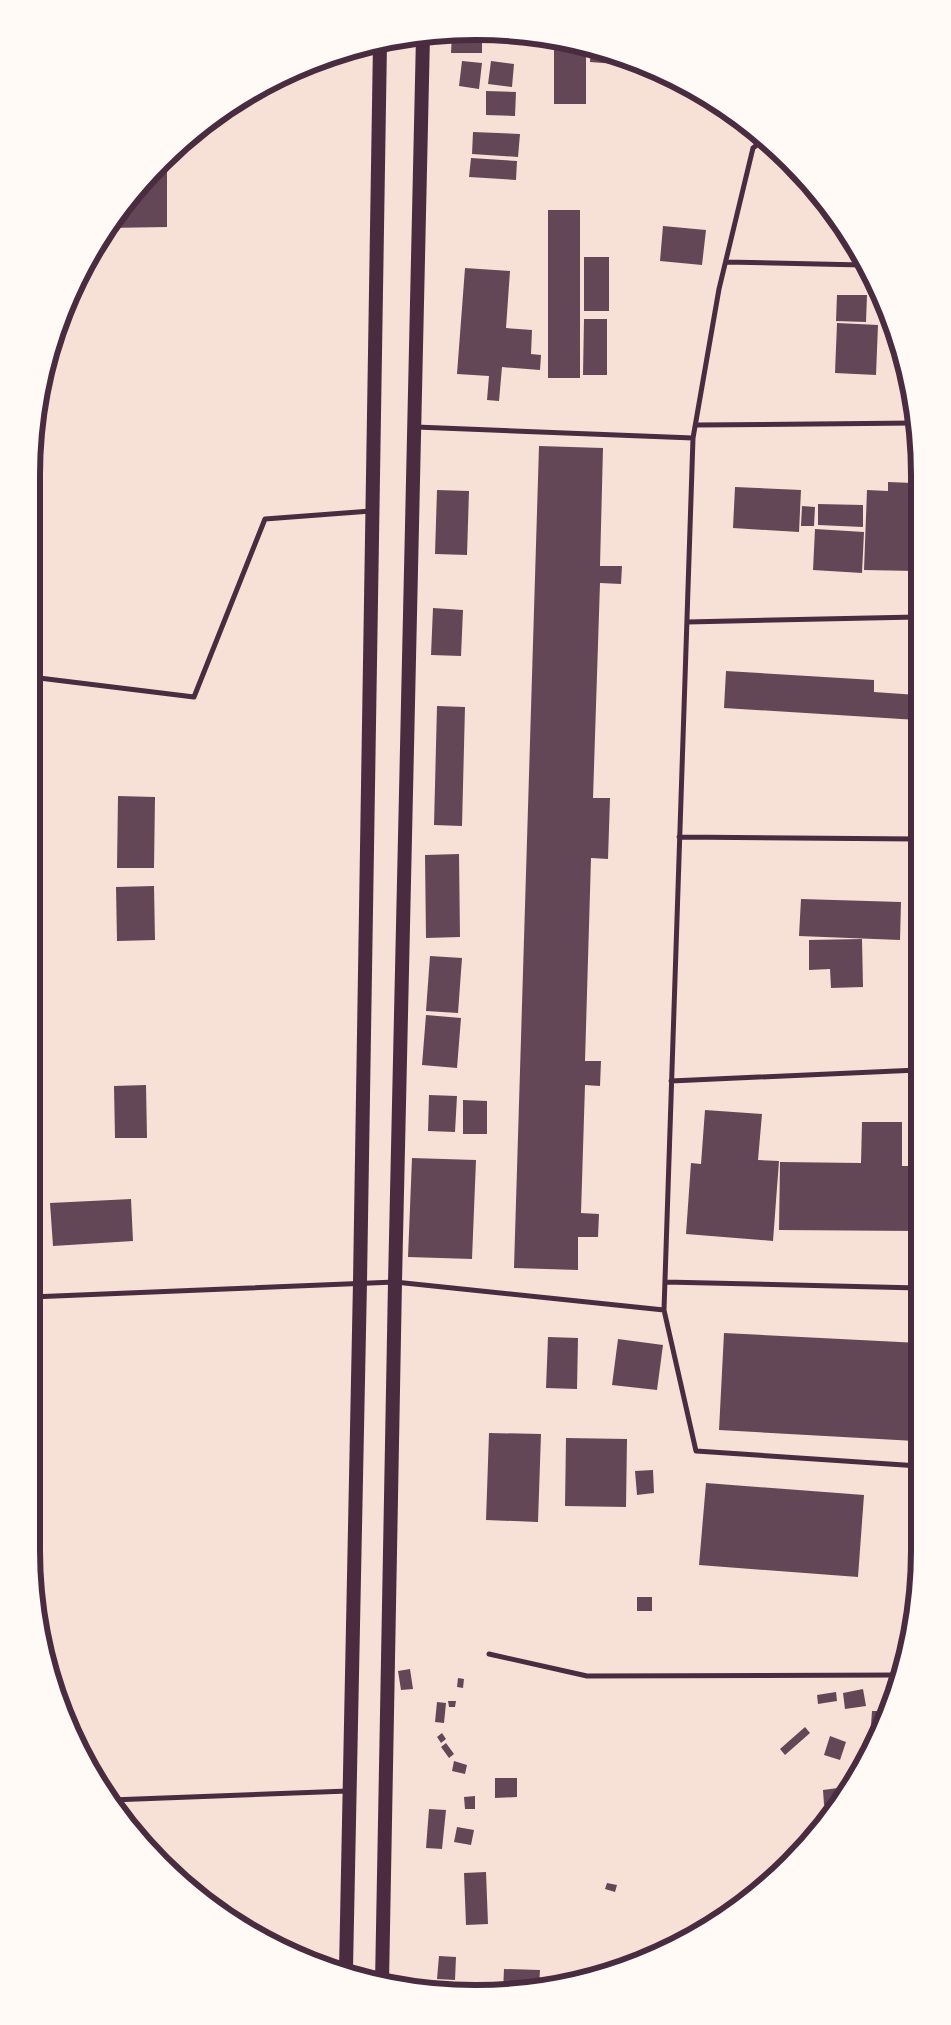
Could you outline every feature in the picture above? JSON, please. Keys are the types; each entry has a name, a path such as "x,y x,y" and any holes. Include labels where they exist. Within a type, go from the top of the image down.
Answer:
{"highway":[{"path":"382,1975 395,1282 423,44"},
{"path":"346,1965 360,1282 380,51"}],"street":[{"path":"758,144 753,148 719,289 693,438 664,1310 696,1451 911,1465"},
{"path":"726,262 857,265"},
{"path":"696,424 907,423"},
{"path":"413,427 693,438"},
{"path":"40,678 194,697 265,519 372,510"},
{"path":"687,622 911,617"},
{"path":"680,837 911,839"},
{"path":"671,1081 911,1070"},
{"path":"40,1297 395,1282 664,1310"},
{"path":"665,1282 911,1288"},
{"path":"489,1654 587,1676 892,1675"},
{"path":"119,1800 350,1791"}],"building":[{"path":"482,40 482,53 451,53 452,41"},
{"path":"554,47 586,54 586,104 554,104"},
{"path":"590,56 616,64 590,62"},
{"path":"462,61 482,63 479,89 459,86"},
{"path":"491,61 514,64 512,87 488,84"},
{"path":"486,91 516,92 515,116 486,115"},
{"path":"473,132 520,134 518,157 472,154"},
{"path":"471,158 517,161 516,180 469,177"},
{"path":"167,169 167,227 117,228 148,188"},
{"path":"548,210 580,210 580,378 548,378"},
{"path":"663,226 706,230 702,265 660,261"},
{"path":"584,257 609,257 609,311 584,311"},
{"path":"465,268 510,271 506,328 532,330 531,354 541,355 540,370 502,367 499,401 487,400 489,376 457,374"},
{"path":"837,295 867,295 866,322 836,321"},
{"path":"584,319 607,319 607,375 583,375"},
{"path":"837,323 878,325 876,375 835,373"},
{"path":"539,446 603,448 600,566 622,566 621,584 600,583 593,798 610,798 608,859 591,858 585,1061 601,1061 600,1086 585,1085 581,1213 599,1214 598,1237 578,1237 578,1270 514,1268"},
{"path":"888,482 911,483 911,571 864,570 867,490 888,491"},
{"path":"735,487 801,490 799,532 733,528"},
{"path":"437,490 469,491 467,555 435,554"},
{"path":"818,504 863,505 863,527 818,525"},
{"path":"802,506 815,507 814,526 801,526"},
{"path":"815,529 864,532 862,573 813,570"},
{"path":"433,608 463,610 461,656 431,655"},
{"path":"726,671 874,680 874,692 911,695 911,720 724,708"},
{"path":"437,706 465,707 462,826 434,825"},
{"path":"118,796 155,797 154,868 117,868"},
{"path":"459,854 460,937 426,938 425,855"},
{"path":"154,886 155,940 117,941 116,887"},
{"path":"801,899 901,902 900,940 799,936"},
{"path":"862,939 863,987 831,988 830,969 809,970 809,940"},
{"path":"430,956 462,958 458,1013 426,1011"},
{"path":"426,1015 461,1018 457,1068 422,1065"},
{"path":"146,1085 147,1138 115,1138 114,1086"},
{"path":"429,1095 457,1096 455,1132 428,1131"},
{"path":"463,1100 487,1101 487,1134 463,1134"},
{"path":"705,1110 762,1114 758,1160 779,1161 773,1241 686,1234 691,1163 701,1164"},
{"path":"862,1122 902,1122 902,1166 911,1166 911,1231 779,1230 780,1162 861,1163"},
{"path":"412,1158 476,1160 472,1259 408,1257"},
{"path":"131,1199 133,1241 53,1246 50,1203"},
{"path":"724,1333 911,1343 911,1441 719,1430"},
{"path":"548,1337 578,1338 577,1389 546,1388"},
{"path":"618,1339 663,1345 657,1390 612,1385"},
{"path":"489,1433 541,1434 538,1522 486,1520"},
{"path":"566,1438 627,1439 626,1507 565,1506"},
{"path":"653,1470 654,1493 637,1495 635,1471"},
{"path":"706,1483 864,1495 858,1577 699,1565"},
{"path":"637,1597 652,1597 652,1611 637,1611"},
{"path":"410,1669 413,1689 401,1690 398,1671"},
{"path":"458,1678 464,1679 463,1688 457,1687"},
{"path":"863,1689 866,1706 845,1709 843,1693"},
{"path":"836,1692 837,1701 818,1704 817,1695"},
{"path":"448,1701 456,1701 455,1707 449,1707"},
{"path":"437,1702 446,1703 444,1723 435,1722"},
{"path":"872,1711 880,1711 874,1725 871,1725"},
{"path":"805,1727 810,1733 785,1755 780,1749"},
{"path":"442,1733 446,1739 441,1743 437,1737"},
{"path":"830,1736 846,1742 840,1760 824,1755"},
{"path":"446,1743 454,1754 449,1758 441,1747"},
{"path":"454,1761 467,1765 465,1774 452,1771"},
{"path":"495,1778 517,1778 517,1797 495,1798"},
{"path":"838,1788 838,1790 828,1805 824,1805 823,1790"},
{"path":"475,1796 475,1809 465,1809 464,1797"},
{"path":"429,1809 446,1810 442,1849 426,1848"},
{"path":"457,1827 474,1830 471,1845 454,1842"},
{"path":"486,1872 488,1924 466,1925 464,1873"},
{"path":"607,1883 617,1885 615,1892 605,1889"},
{"path":"439,1956 456,1957 455,1980 437,1979"},
{"path":"504,1969 540,1970 539,1980 503,1984"}]}
